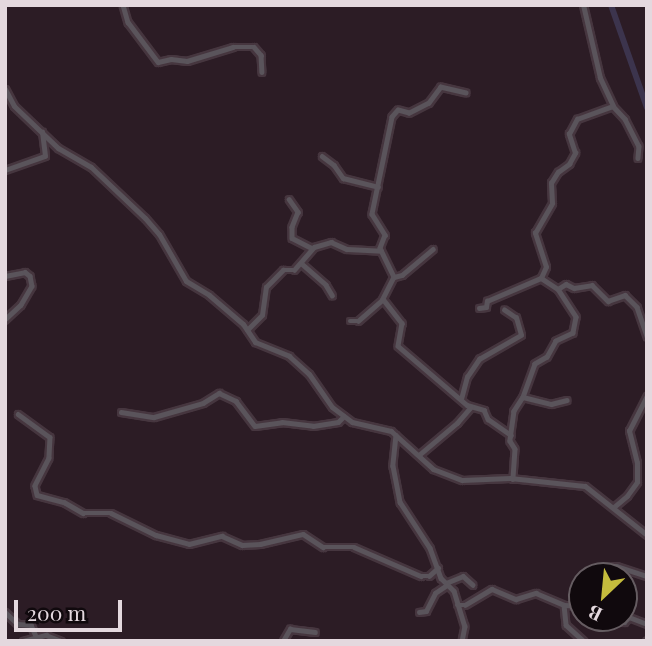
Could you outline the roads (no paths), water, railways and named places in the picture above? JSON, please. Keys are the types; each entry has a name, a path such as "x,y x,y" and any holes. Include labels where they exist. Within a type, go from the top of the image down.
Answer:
{"street":[{"path":"122,5 128,22 158,62 171,59 187,61 233,47 254,47 261,55 262,72"},
{"path":"583,5 600,78 612,106 625,119 639,146 638,158"},
{"path":"394,276 381,250 386,236 372,214 392,119 397,111 409,113 421,107 441,87 466,93"},
{"path":"5,89 13,106 58,148 91,167 129,202 159,234 186,281 209,295 247,330 255,342 289,356 309,374 332,407 344,416 356,424 396,434 435,470 462,480 513,479 582,485 647,535"},
{"path":"479,308 486,307 486,301 541,278 546,267 535,233 552,203 551,183 558,172 569,164 575,153 569,134 577,120 612,106"},
{"path":"5,170 45,156 42,132"},
{"path":"321,156 336,167 342,178 378,187"},
{"path":"289,199 298,212 292,227 292,238 312,248"},
{"path":"247,330 262,315 262,298 266,287 283,270 293,271 312,248 331,242 347,249 381,250"},
{"path":"394,276 402,275 433,249"},
{"path":"301,263 326,285 332,295"},
{"path":"5,276 25,272 30,276 32,286 21,304 5,320"},
{"path":"350,321 358,321 383,299 394,276"},
{"path":"513,479 515,449 510,435 514,411 523,397 535,364 547,357 555,341 576,329 574,313 558,289 541,278"},
{"path":"558,289 566,284 575,288 592,285 608,301 623,295 636,307 646,332"},
{"path":"383,299 402,323 398,346 471,407 484,410 488,419 510,435"},
{"path":"461,399 467,377 479,359 521,334 516,317 504,310"},
{"path":"121,412 153,417 203,402 219,393 236,401 256,426 282,422 313,426 338,422 344,416"},
{"path":"614,507 627,496 636,482 637,463 629,431 647,396"},
{"path":"523,397 551,404 567,400"},
{"path":"419,455 457,423 471,407"},
{"path":"18,414 50,437 49,458 35,486 37,495 64,502 83,513 111,513 156,535 189,544 222,536 242,545 253,545 303,534 323,547 354,547 421,576 429,576 438,568"},
{"path":"396,434 393,466 400,502 430,548 447,584 454,591 464,626 462,641"},
{"path":"419,612 426,611 435,593 463,576 473,585"},
{"path":"457,605 463,606 492,589 516,599 534,593 568,605"},
{"path":"564,605 566,625 584,641"},
{"path":"5,612 18,624 31,625 36,636"},
{"path":"283,641 290,629 315,632"},
{"path":"23,641 36,636 51,635 61,641"}],"waterway":[{"path":"611,5 647,108"}]}
